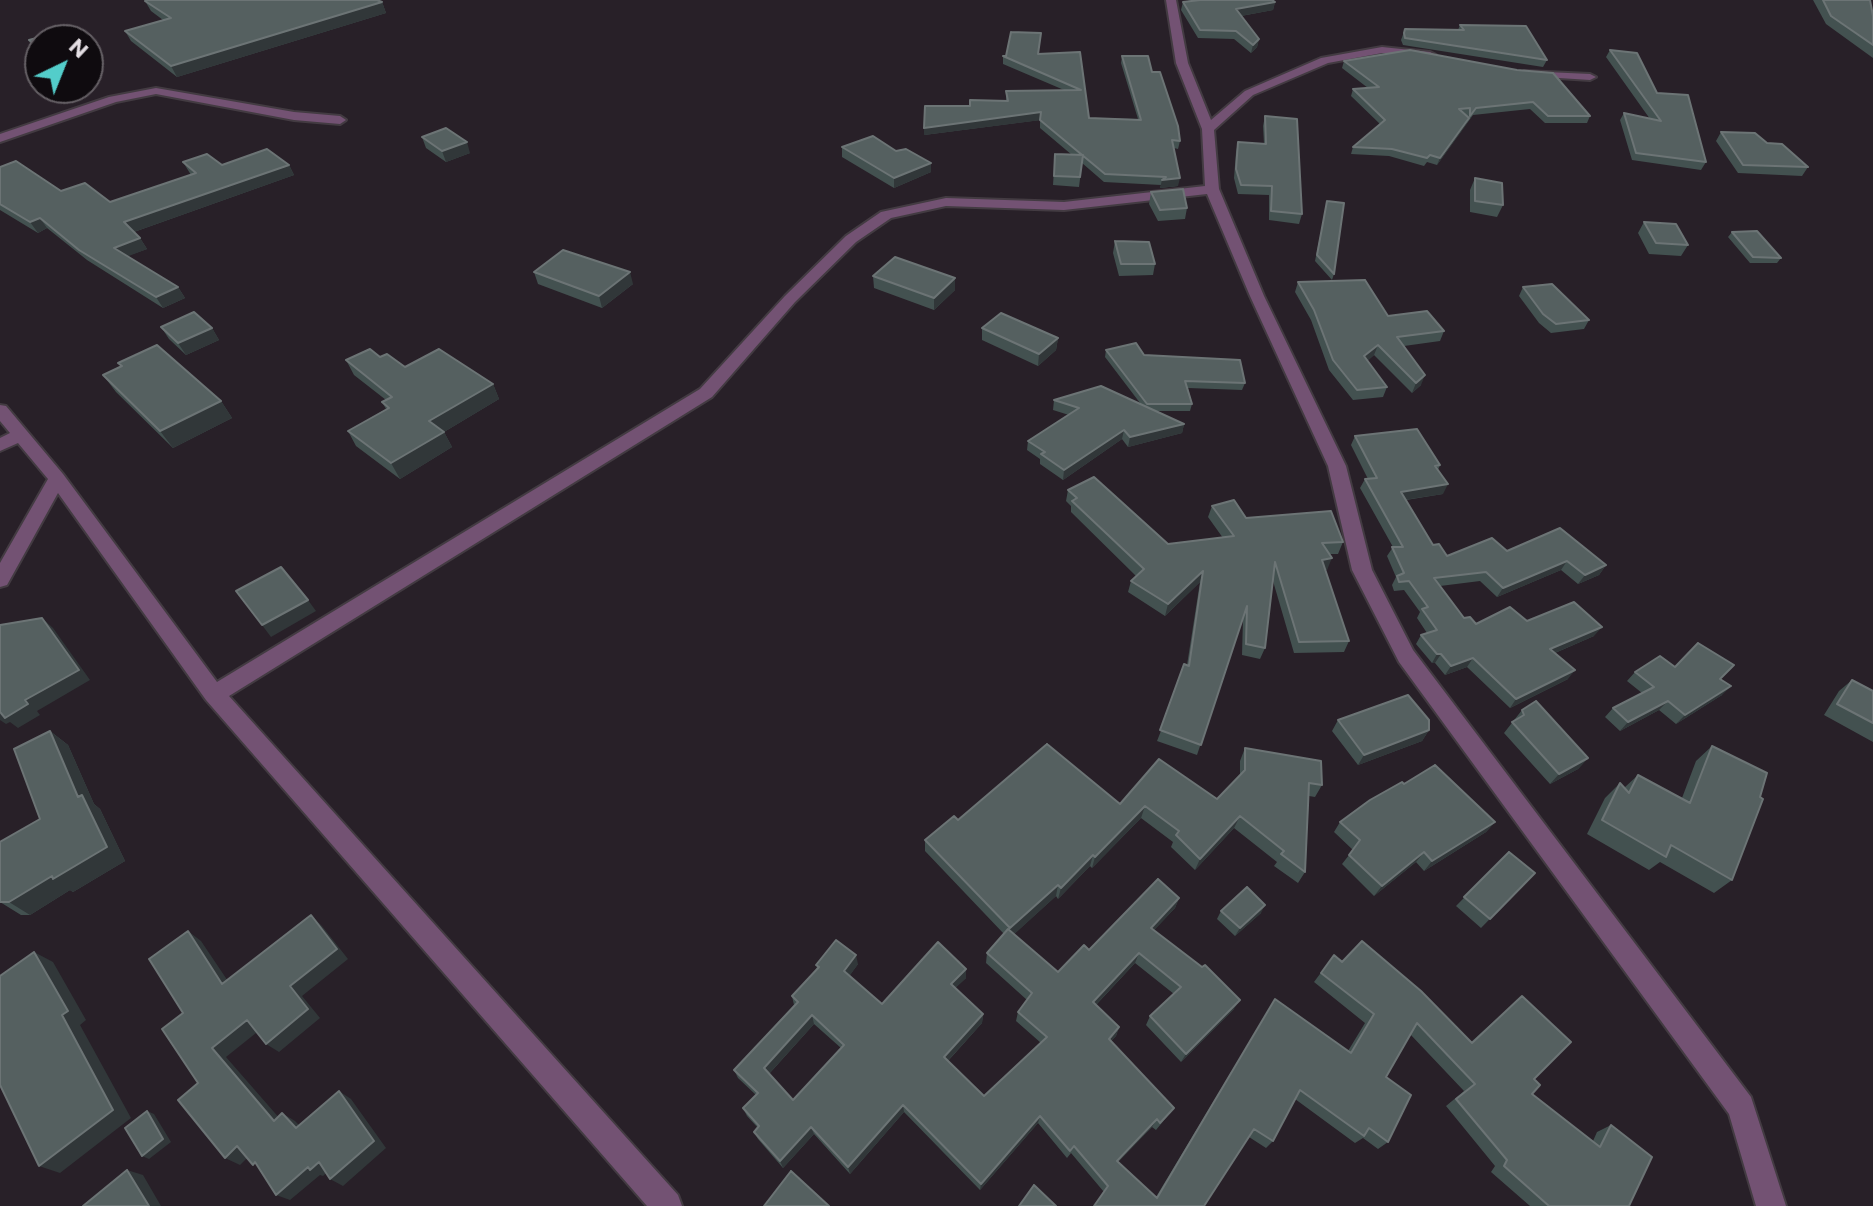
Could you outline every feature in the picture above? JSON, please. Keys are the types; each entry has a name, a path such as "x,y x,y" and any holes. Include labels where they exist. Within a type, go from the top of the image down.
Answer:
{"street":[{"path":"1171,0 1182,63 1208,129 1212,189 1257,296 1337,466 1362,570 1406,656 1741,1107 1771,1206"},
{"path":"1208,129 1249,93 1325,60 1382,50 1438,56"},
{"path":"1514,71 1590,77"},
{"path":"0,138 113,99 156,91 294,116 340,120"},
{"path":"214,694 706,393 790,299 851,239 886,215 946,202 1064,206 1212,189"},
{"path":"0,410 10,440 57,478 214,694 667,1206"},
{"path":"0,580 57,478"}],"building":[{"path":"147,0 382,2 171,66 125,31 171,18"},
{"path":"1823,0 1870,0 1873,45 1831,16"},
{"path":"1183,2 1275,2 1236,9 1259,39 1253,45 1236,31 1200,30"},
{"path":"1460,25 1526,26 1547,60 1405,38 1404,33 1405,29 1464,30"},
{"path":"1011,32 1041,33 1038,54 1080,52 1089,118 1141,120 1122,56 1148,56 1152,72 1160,72 1178,126 1180,141 1172,140 1180,178 1162,180 1166,177 1105,174 1040,120 1041,112 924,128 925,106 970,106 970,100 1008,101 1006,91 1081,90 1003,56 1006,56"},
{"path":"1410,50 1517,70 1553,73 1590,116 1548,116 1533,102 1476,108 1470,116 1470,108 1459,109 1469,118 1440,158 1392,149 1353,147 1385,120 1353,89 1379,87 1344,61"},
{"path":"1610,50 1637,53 1657,93 1688,95 1706,162 1636,153 1624,113 1661,121"},
{"path":"1265,116 1297,119 1302,214 1271,211 1272,186 1241,185 1236,169 1238,142 1266,144"},
{"path":"446,128 467,142 442,151 422,137"},
{"path":"1721,132 1755,133 1767,143 1782,144 1808,167 1743,165"},
{"path":"873,136 896,151 906,149 931,163 894,178 842,147"},
{"path":"267,149 289,165 124,222 140,238 114,248 178,287 156,297 79,250 40,218 30,222 0,204 0,167 16,161 61,191 85,183 110,202 196,173 183,162 207,154 222,165"},
{"path":"1055,154 1083,155 1080,177 1054,176"},
{"path":"1475,178 1502,183 1503,205 1475,201"},
{"path":"1183,189 1187,208 1160,210 1151,192"},
{"path":"1327,201 1344,203 1334,274 1317,255"},
{"path":"1644,222 1676,224 1688,245 1656,243"},
{"path":"1757,231 1781,258 1753,257 1732,232"},
{"path":"1115,241 1149,242 1155,264 1121,264"},
{"path":"563,250 630,272 599,296 534,272"},
{"path":"895,257 955,278 934,298 873,276"},
{"path":"1365,280 1388,316 1427,311 1444,331 1397,337 1425,375 1416,383 1378,345 1364,356 1387,387 1357,390 1333,360 1314,310 1298,282"},
{"path":"1552,284 1589,320 1556,324 1543,314 1523,287"},
{"path":"194,312 212,328 178,343 161,327"},
{"path":"1001,313 1058,338 1039,354 982,328"},
{"path":"1136,343 1144,355 1240,360 1245,383 1185,381 1192,404 1147,404 1106,350"},
{"path":"157,345 221,401 160,431 103,375 122,366 118,363"},
{"path":"370,349 380,357 387,354 405,367 439,349 493,384 429,421 444,432 391,463 348,431 389,408 382,402 392,397 346,360"},
{"path":"1101,386 1184,424 1130,437 1124,430 1064,470 1028,441 1079,408 1054,400"},
{"path":"1417,429 1440,465 1435,466 1448,484 1401,492 1433,545 1439,544 1447,556 1492,538 1507,551 1560,528 1606,565 1585,575 1567,561 1503,588 1486,572 1434,578 1464,618 1470,617 1476,624 1510,607 1527,621 1574,602 1602,627 1550,649 1575,670 1516,699 1473,658 1451,666 1421,635 1437,630 1422,609 1428,607 1409,581 1399,582 1397,576 1404,573 1392,547 1403,547 1365,479 1377,478 1355,436"},
{"path":"1094,477 1168,544 1234,536 1212,506 1234,500 1246,518 1331,511 1343,542 1322,543 1332,558 1322,560 1349,641 1299,642 1275,562 1265,648 1246,644 1247,606 1201,745 1160,730 1184,664 1189,666 1203,571 1168,604 1131,581 1144,569 1072,501 1077,498 1068,490"},
{"path":"281,567 308,600 262,625 236,591"},
{"path":"42,618 79,670 25,700 28,704 5,718 0,712 0,625"},
{"path":"1698,643 1734,665 1720,679 1731,686 1685,715 1668,701 1628,722 1613,708 1654,687 1635,672 1660,656 1675,667"},
{"path":"1852,680 1873,691 1873,723 1837,704"},
{"path":"1408,695 1429,720 1429,730 1364,755 1338,720"},
{"path":"1536,701 1588,758 1559,774 1512,722 1524,715 1522,710"},
{"path":"50,731 78,797 82,795 107,847 9,902 0,902 0,842 40,819 14,749"},
{"path":"1047,744 1120,804 1159,759 1217,799 1245,770 1245,748 1321,761 1322,785 1309,783 1305,872 1240,816 1200,859 1176,835 1179,831 1145,806 1061,888 1058,885 1010,928 925,840 954,816 958,820"},
{"path":"1712,746 1767,773 1760,797 1763,799 1732,880 1671,845 1666,857 1602,820 1620,783 1629,793 1638,775 1690,803"},
{"path":"1435,765 1495,822 1432,861 1424,852 1382,886 1349,855 1360,840 1340,822 1370,800"},
{"path":"1509,852 1535,873 1490,919 1464,897"},
{"path":"1158,879 1179,898 1151,928 1202,967 1205,965 1240,1000 1186,1054 1150,1016 1181,987 1139,953 1093,1002 1119,1027 1109,1039 1174,1108 1160,1123 1157,1119 1117,1161 1157,1198 1275,999 1351,1053 1374,1014 1321,973 1334,955 1342,962 1362,941 1421,991 1472,1043 1522,996 1571,1042 1534,1079 1540,1085 1532,1094 1600,1147 1611,1125 1652,1157 1629,1206 1549,1206 1504,1166 1507,1160 1456,1099 1475,1084 1417,1023 1386,1077 1411,1095 1388,1142 1369,1128 1364,1136 1300,1090 1273,1141 1254,1129 1204,1206 1094,1206 1108,1186 1074,1146 1070,1151 1040,1116 981,1184 903,1105 848,1167 811,1127 780,1161 754,1132 759,1126 743,1108 758,1093 734,1070 798,1002 792,996 819,967 816,965 836,940 856,955 844,971 882,1004 938,942 966,969 951,984 983,1014 944,1057 984,1096 1047,1037 1018,1012 1032,993 987,953 1008,929 1058,972 1084,945 1089,950","holes":["812,1015 844,1045 793,1100 764,1068"]},
{"path":"1247,887 1265,905 1240,928 1221,911"},
{"path":"311,915 337,949 290,986 308,1009 266,1044 247,1020 212,1048 274,1121 282,1113 296,1128 339,1091 374,1141 330,1179 319,1162 310,1170 308,1167 276,1195 255,1162 253,1165 237,1146 225,1158 178,1100 198,1083 162,1029 183,1013 149,959 188,931 222,984"},
{"path":"34,952 68,1011 62,1015 113,1110 39,1166 0,1085 0,976"},
{"path":"147,1111 163,1139 142,1156 125,1128"},
{"path":"127,1170 149,1206 83,1206"},
{"path":"791,1171 829,1206 764,1206"},
{"path":"1034,1185 1056,1206 1019,1206"}]}
